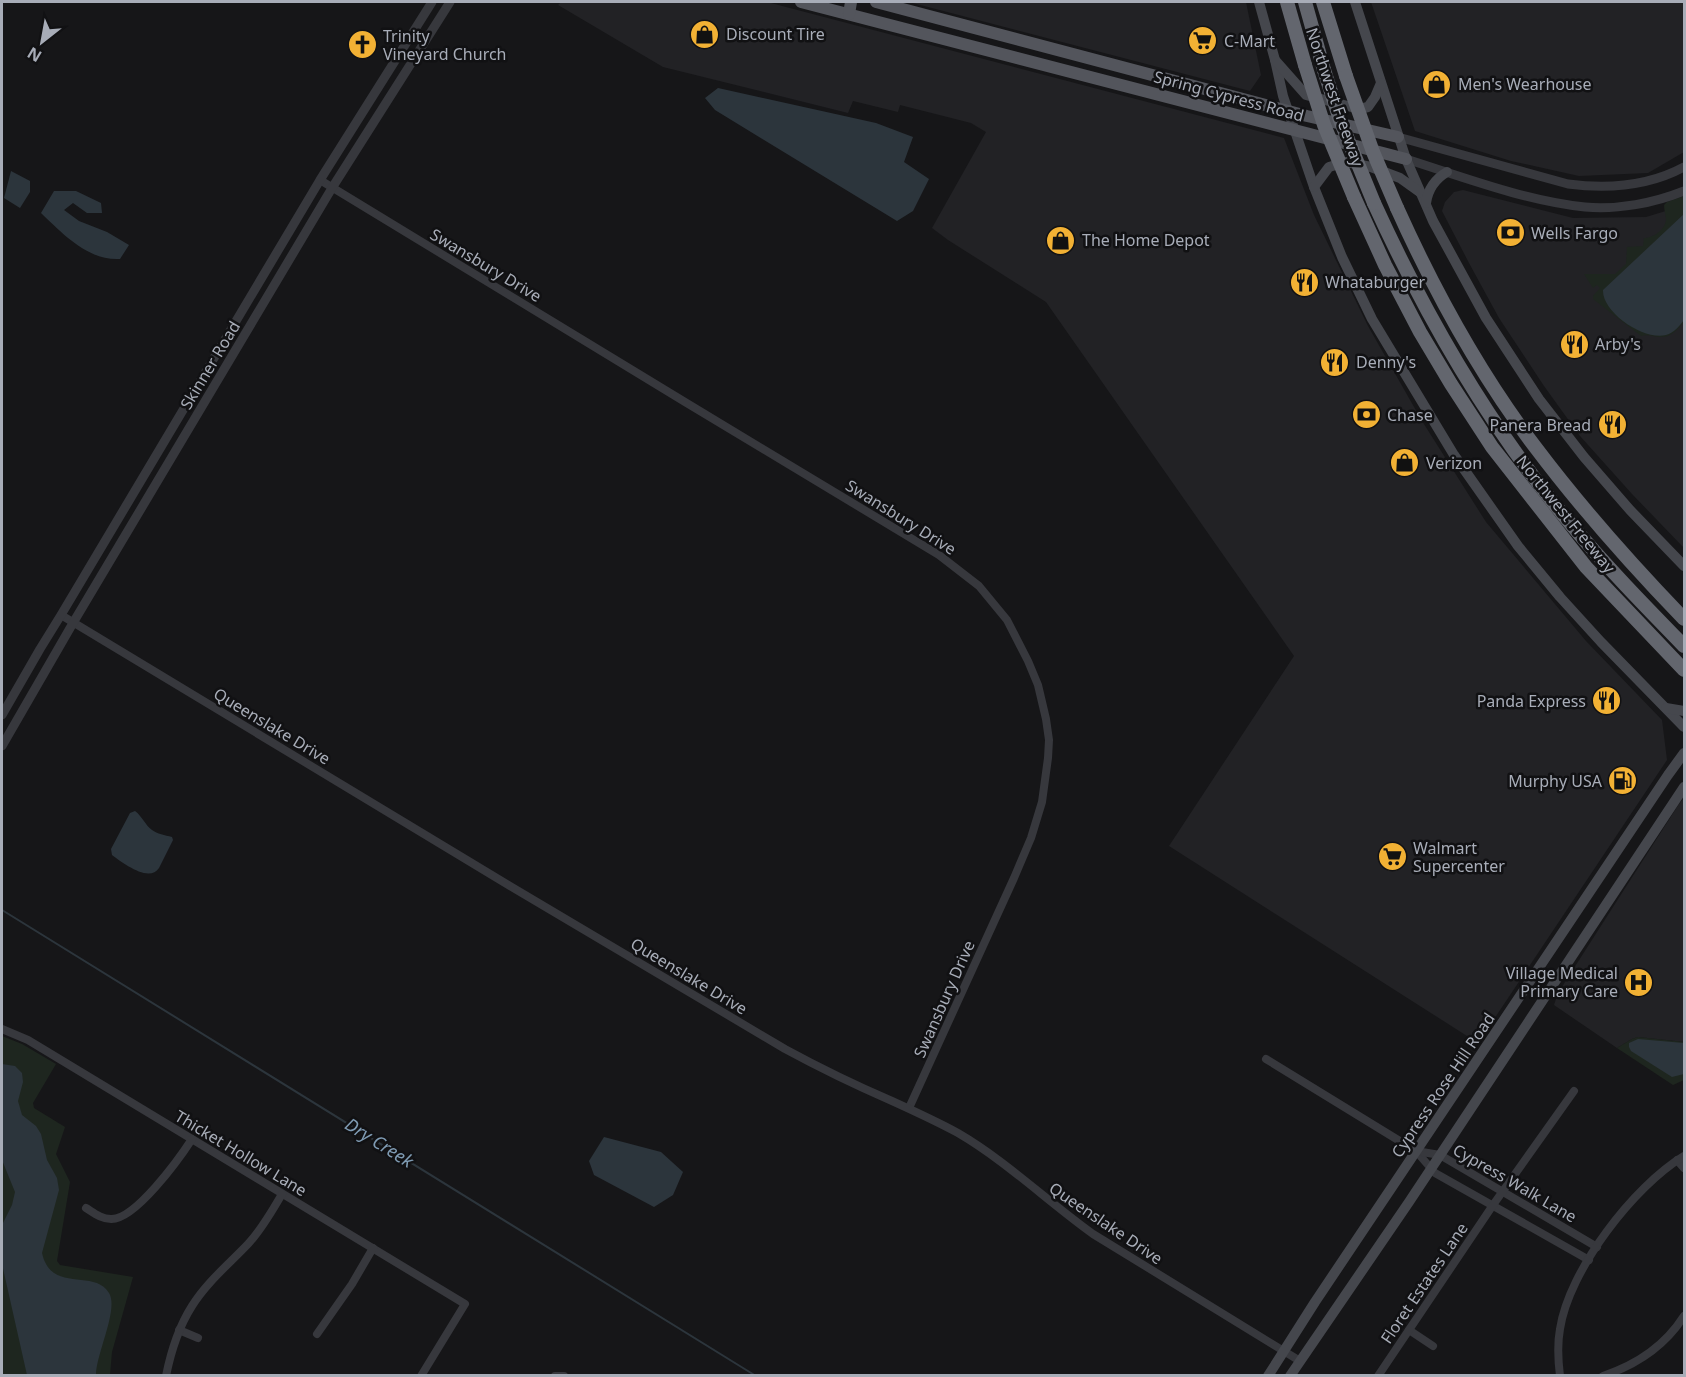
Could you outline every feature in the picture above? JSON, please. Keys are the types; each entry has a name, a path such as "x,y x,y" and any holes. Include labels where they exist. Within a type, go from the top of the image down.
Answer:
{"highway":[{"name":"Northwest Freeway","path":"1287,2 1324,125 1354,198 1385,265 1450,384 1497,454 1586,567 1684,670"},
{"path":"1305,2 1340,120 1374,203 1398,256 1462,371 1516,452 1569,522 1684,646"},
{"name":"Northwest Freeway","path":"1323,2 1373,152 1413,243 1450,314 1494,387 1534,446 1576,500 1631,564 1684,619"}],"main road":[{"name":"Spring Cypress Road","path":"801,2 850,8 1046,65 1406,159"},
{"name":"Spring Cypress Road","path":"876,2 1288,111 1398,137"},
{"path":"1258,2 1283,96 1314,187 1342,257 1372,319 1454,455 1498,519 1560,597 1684,727"},
{"path":"1355,2 1406,159 1433,221 1486,318 1539,399 1584,457 1684,566"},
{"path":"1046,65 1048,47"},
{"path":"1275,60 1306,95 1359,109 1368,106 1381,83"},
{"path":"1314,187 1329,167 1346,162 1371,167 1400,178 1424,198"},
{"path":"1424,198 1438,178 1448,172"},
{"path":"1665,708 1684,711"},
{"name":"Cypress Rose Hill Road","path":"1268,1376 1416,1151 1684,753"},
{"path":"1290,1376 1431,1169 1684,787"},
{"path":"1603,873 1620,884"},
{"path":"1502,1023 1519,1034"}],"street":[{"name":"Skinner Road","path":"2,715 320,180 432,2"},
{"name":"Skinner Road","path":"2,746 73,622 332,188 450,2"},
{"path":"387,74 400,81"},
{"name":"Spring Cypress Road","path":"1398,137 1568,184 1606,187 1630,184 1659,178 1684,167"},
{"name":"Spring Cypress Road","path":"1406,159 1522,195 1586,207 1626,206 1665,198 1684,191"},
{"name":"Swansbury Drive","path":"320,180 939,555 979,586 1007,620 1038,685 1046,719 1048,758 1042,802 1031,838 1014,878 909,1108"},
{"path":"1564,204 1568,184"},
{"path":"237,320 250,328"},
{"name":"Queenslake Drive","path":"61,615 785,1049 823,1070 909,1108 981,1147 1066,1215 1118,1251 1300,1360"},
{"name":"Thicket Hollow Lane","path":"2,1029 28,1040 465,1304 421,1376"},
{"name":"Cypress Walk Lane","path":"1266,1059 1416,1151 1431,1169 1589,1260"},
{"name":"Floret Estates Lane","path":"1378,1376 1493,1205 1574,1091"},
{"path":"86,1208 101,1218 112,1220 124,1217 154,1189 176,1164 192,1139"},
{"name":"Cypress Walk Lane","path":"1416,1151 1440,1155 1598,1247"},
{"path":"1560,1376 1558,1358 1560,1330 1563,1314 1577,1279 1631,1202 1645,1187 1681,1158 1684,1168"},
{"path":"166,1376 173,1345 192,1305 207,1285 250,1242 265,1223 282,1194"},
{"path":"317,1334 352,1284 373,1248"},
{"path":"1603,1376 1645,1356 1671,1333 1684,1316"},
{"path":"179,1330 198,1338"},
{"path":"1409,1330 1433,1346"}],"shaded area":[{"path":"561,2 767,2 1284,138 1314,215 1368,326 1422,421 1486,522 1586,641 1662,720 1667,760 1478,1043 1169,846 1294,656 1046,302 932,228 986,132 971,123 900,105 898,112 853,101 848,113 663,67 558,5"},
{"path":"909,2 1246,2 1261,75 1250,91"},
{"path":"1371,2 1684,2 1684,152 1648,173 1579,176 1511,161 1415,131"},
{"path":"718,88 876,123 913,137 904,162 929,179 913,211 897,221 715,110 705,98"},
{"path":"11,171 30,181 30,192 20,208 4,198"},
{"path":"1463,190 1573,218 1646,217 1669,210 1684,202 1684,548 1580,436 1499,318 1442,211 1445,202 1454,192"},
{"path":"54,191 76,191 101,203 102,213 87,213 73,203 64,210 79,221 107,232 129,245 120,259 86,251 41,213"},
{"path":"1684,196 1684,322 1668,336 1641,336 1593,299 1600,288 1597,285 1593,288 1584,274 1615,274 1626,264 1627,247 1643,246 1644,238 1655,235 1661,230 1666,220 1664,205"},
{"path":"1684,214 1684,320 1669,334 1657,336 1647,334 1626,323 1609,308 1603,290"},
{"path":"1684,798 1684,1042 1638,1037 1617,1048 1554,1005 1558,993"},
{"path":"135,811 152,830 172,837 173,840 155,872 143,873 112,855 111,849 130,813"},
{"path":"2,1036 22,1044 56,1064 33,1103 34,1108 65,1127 56,1154 70,1182 57,1261 60,1265 133,1277 112,1352 110,1375 2,1375"},
{"path":"1638,1037 1684,1042 1684,1080 1673,1085 1617,1048"},
{"path":"1638,1039 1684,1043 1684,1074 1672,1077 1631,1051 1629,1043"},
{"path":"2,1064 15,1066 22,1073 23,1082 18,1101 22,1115 36,1126 41,1134 47,1160 57,1178 59,1190 42,1253 47,1265 54,1273 63,1277 93,1282 102,1286 109,1293 111,1310 96,1375 27,1375 2,1264 2,1225 12,1205 15,1192 2,1160"},
{"path":"604,1137 661,1152 683,1172 673,1195 654,1207 594,1175 589,1161"}],"waterway":[{"name":"Dry Creek","path":"2,910 756,1376"}],"place":[{"name":"Discount Tire","path":"705,34"},
{"name":"C-Mart","path":"1203,41"},
{"name":"Trinity Vineyard Church","path":"362,45"},
{"name":"Men's Wearhouse","path":"1437,84"},
{"name":"Wells Fargo","path":"1510,233"},
{"name":"The Home Depot","path":"1061,240"},
{"name":"Whataburger","path":"1304,282"},
{"name":"Arby's","path":"1574,344"},
{"name":"Denny's","path":"1335,362"},
{"name":"Chase","path":"1366,415"},
{"name":"Panera Bread","path":"1612,425"},
{"name":"Verizon","path":"1405,463"},
{"name":"Panda Express","path":"1607,701"},
{"name":"Murphy USA","path":"1623,781"},
{"name":"Walmart Supercenter","path":"1392,857"},
{"name":"Village Medical Primary Care","path":"1639,982"}]}
